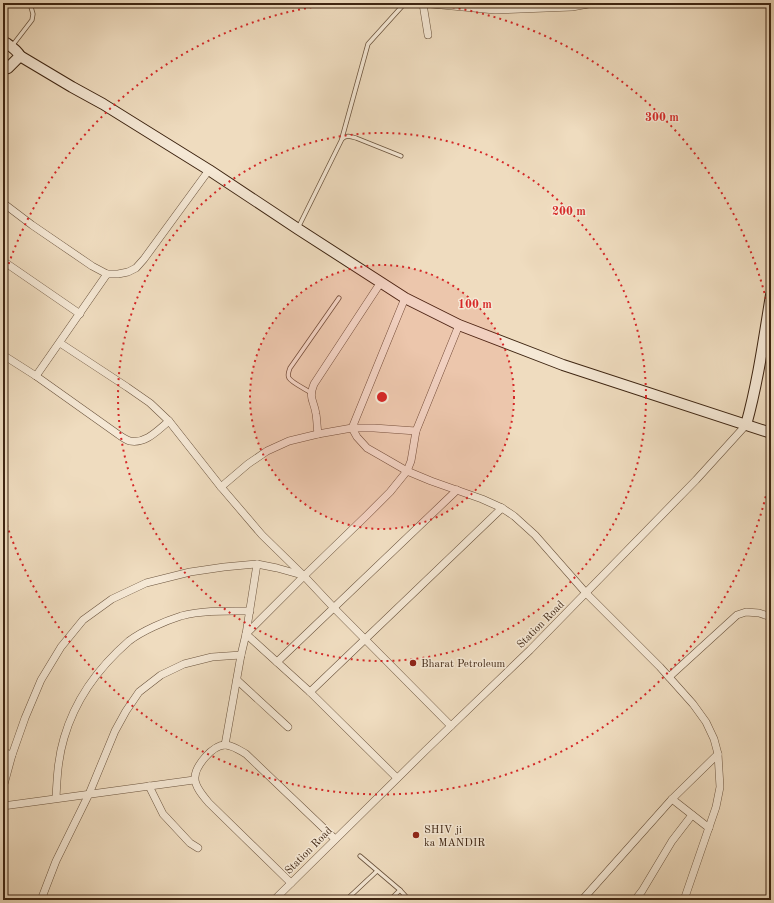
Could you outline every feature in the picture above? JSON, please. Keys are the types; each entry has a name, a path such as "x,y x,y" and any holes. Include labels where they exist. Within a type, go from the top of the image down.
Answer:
{"main road":[{"path":"7,45 17,50 20,56 103,104 209,170 405,298 459,325 563,365 771,433"},
{"path":"3,69 8,68 20,56"},
{"path":"746,425 754,392 771,295"}],"street":[{"path":"428,35 421,3 495,10 572,7 594,3"},
{"path":"3,203 32,225 92,266 108,274 118,274 128,272 136,268 144,259 209,170"},
{"path":"3,261 80,314"},
{"path":"36,376 108,274"},
{"path":"318,434 316,414 311,392 314,384 382,282"},
{"path":"352,428 405,298"},
{"path":"246,634 372,510 400,481 407,471 411,461 416,431 459,325"},
{"path":"60,343 150,403 169,421 221,487 262,534 451,726"},
{"path":"3,355 36,376 129,441 147,439 169,421"},
{"name":"Station Road","path":"274,900 397,778 530,650 696,480 746,425"},
{"path":"352,428 357,437 367,448 407,471 502,508 514,516 535,535 586,593 669,677 693,704 706,722 714,739 718,754 720,787 716,807 684,900"},
{"path":"221,487 248,464 267,451 289,441 352,428 416,431"},
{"path":"277,662 457,490"},
{"path":"310,692 502,508"},
{"path":"3,788 12,754 41,680 61,647 84,620 112,599 146,582 190,572 224,567 257,564 304,576"},
{"path":"225,745 246,634 257,564"},
{"path":"56,798 58,768 64,739 74,711 85,690 104,666 130,641 155,626 181,616 213,611 250,611"},
{"path":"669,677 737,615 746,612 759,613 771,617"},
{"path":"246,634 310,692 397,778"},
{"path":"41,900 56,861 89,794 115,731 126,711 140,692 161,675 184,664 212,657 241,655"},
{"path":"237,680 288,727"},
{"path":"291,883 209,803 198,790 194,780 197,770 204,759 216,748 225,745 236,747 246,754 335,839"},
{"path":"3,752 12,754"},
{"path":"582,900 672,799 718,754"},
{"path":"3,806 194,780"},
{"path":"149,786 163,814 190,843 198,848"},
{"path":"672,799 709,828"},
{"path":"635,900 672,841 692,815"}],"lane":[{"path":"7,45 32,20 34,14 28,3"},
{"path":"298,229 342,139 368,44 405,3"},
{"path":"342,139 345,136 351,136 401,156"},
{"path":"311,392 292,381 288,374 290,368 339,298"},
{"path":"360,856 400,890 409,900"},
{"path":"346,900 377,871"},
{"path":"390,900 400,890"}],"place":[{"name":"Bharat Petroleum","path":"413,663"},
{"name":"SHIV ji ka MANDIR","path":"416,835"}]}
